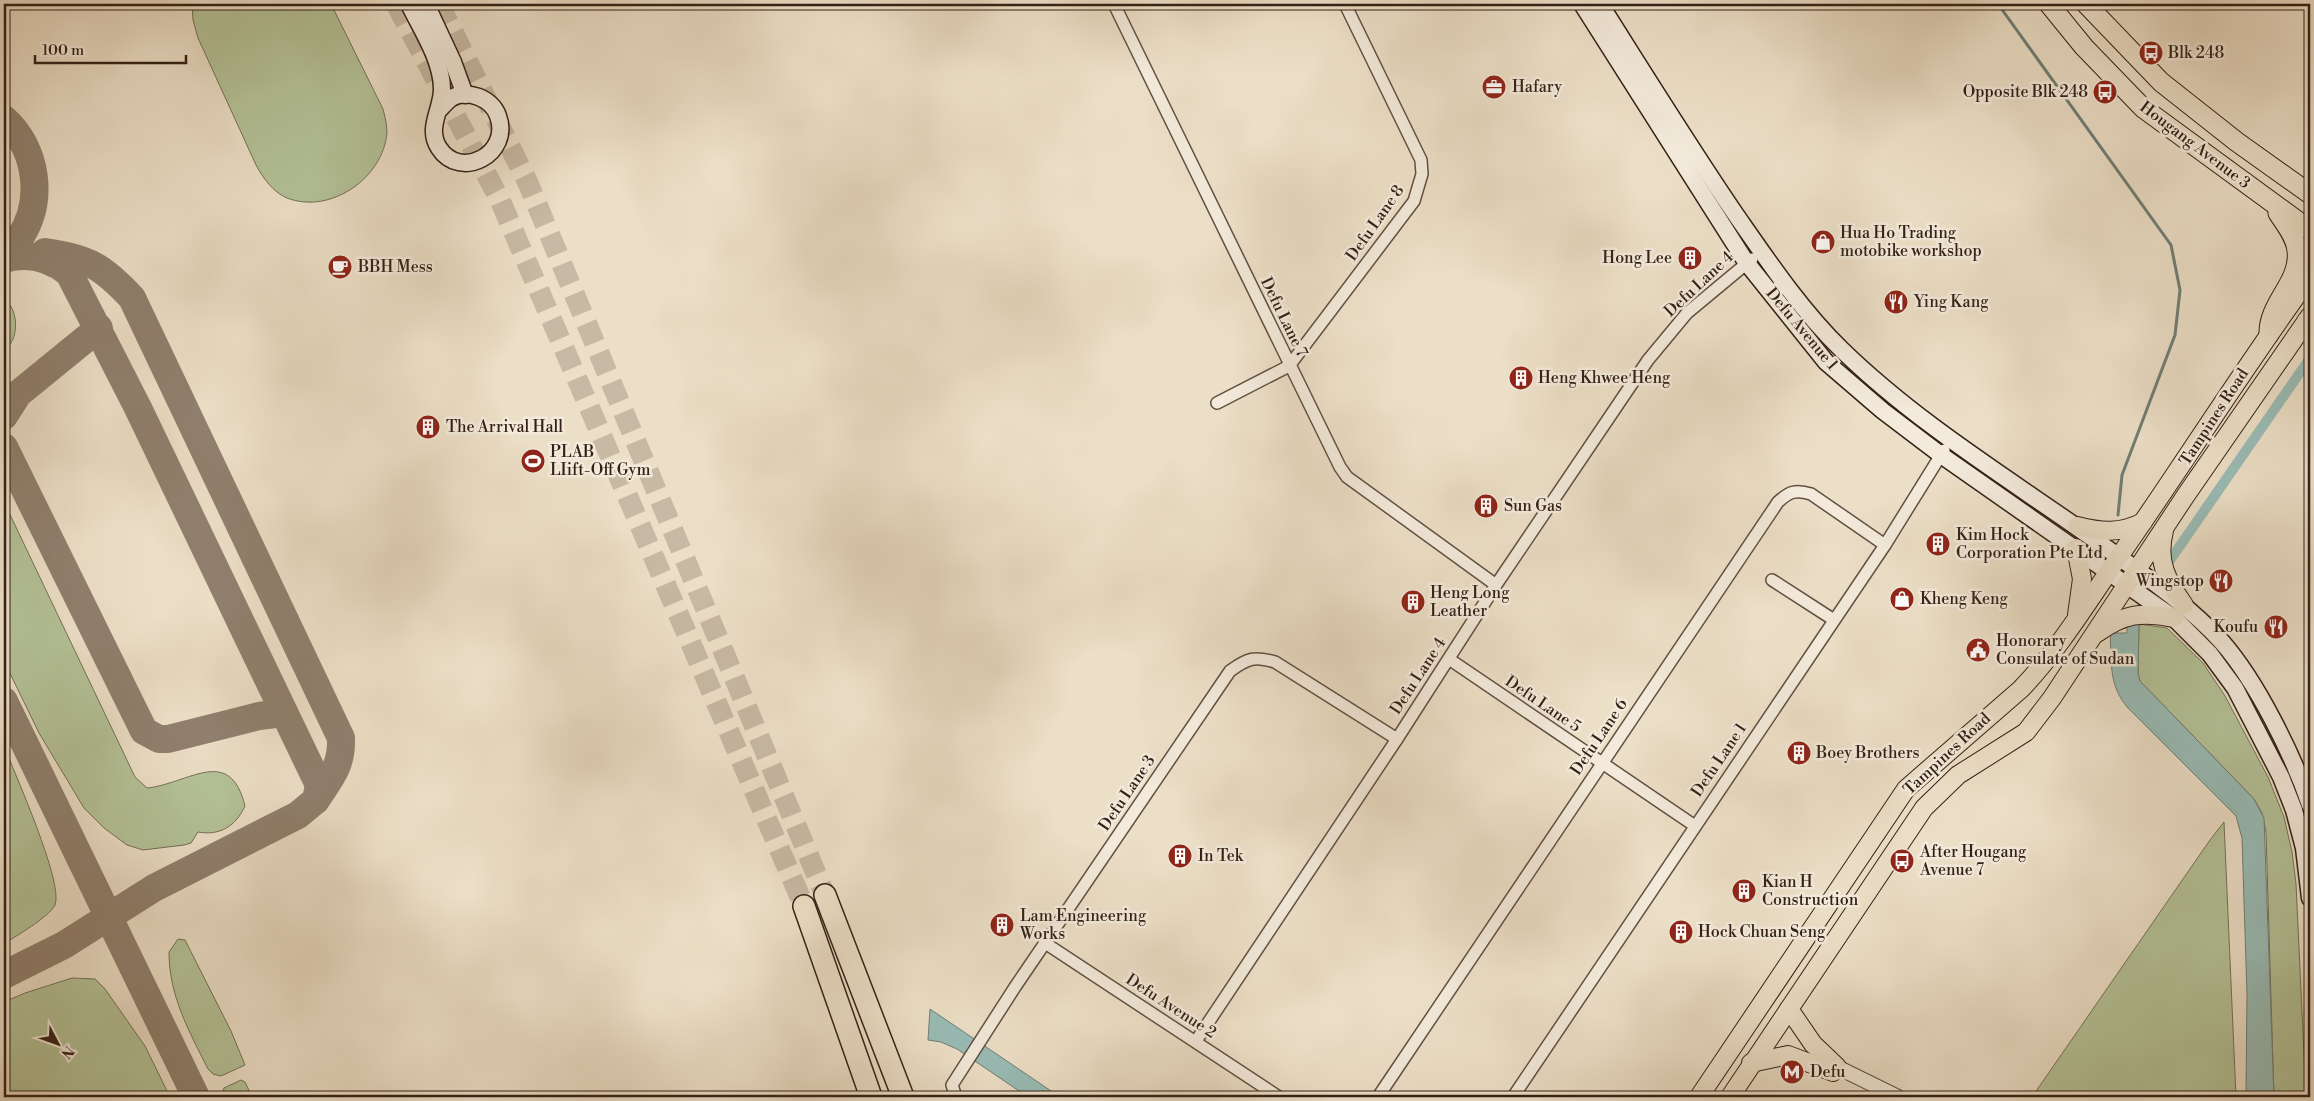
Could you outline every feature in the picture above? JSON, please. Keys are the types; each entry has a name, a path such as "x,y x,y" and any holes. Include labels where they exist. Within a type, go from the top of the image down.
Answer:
{"highway":[{"name":"Hougang Avenue 3","path":"2049,4 2084,47 2143,108 2310,230"},
{"name":"Hougang Avenue 3","path":"2086,4 2161,82 2236,142 2309,193"},
{"path":"2269,334 2268,321 2291,280 2297,251 2292,234 2270,201"},
{"path":"825,896 903,1097"},
{"path":"804,906 871,1097"}],"main road":[{"path":"409,4 438,65 442,88 439,110 434,120 433,130 440,150 448,157 468,163 486,157 492,152 499,138 500,121 497,112 483,99 464,95 451,99 439,110"},
{"path":"426,4 453,62 464,95"},
{"name":"Defu Avenue 1","path":"1582,4 1746,262 1826,362 1883,411 1941,456 2109,572"},
{"name":"Defu Avenue 1","path":"1600,4 1707,172 1762,253 1840,348 1884,387 1951,440 2119,557"},
{"name":"Tampines Road","path":"1699,1097 1906,789 2021,689 2038,670 2076,620 2269,334 2310,277"},
{"name":"Tampines Road","path":"1730,1097 1924,808 1958,775 2026,732 2052,698 2126,584 2309,318"},
{"path":"2077,526 2109,532 2131,529 2143,522"},
{"path":"2166,526 2160,545 2162,562 2179,612"},
{"path":"2076,548 2082,579 2076,620"},
{"path":"2119,557 2136,570 2179,612 2235,688 2264,742 2294,810 2304,848 2310,898"},
{"path":"2109,572 2126,584 2179,612 2223,643 2248,678 2306,779 2310,805"},
{"path":"2092,636 2108,624 2137,614 2179,612"},
{"path":"1789,1009 1813,1044 1835,1069"},
{"path":"1751,1064 1788,1055 1835,1069"}],"street":[{"name":"Defu Lane 7","path":"1114,4 1289,366 1347,477 1496,585"},
{"name":"Defu Lane 8","path":"1289,366 1414,200 1422,174 1421,160 1345,4"},
{"name":"Defu Lane 4","path":"1196,1041 1397,739 1496,585 1648,360 1687,313 1746,262 1762,253"},
{"path":"1216,403 1289,366"},
{"name":"Defu Lane 1","path":"1513,1097 1885,544 1951,440"},
{"name":"Defu Lane 6","path":"1378,1097 1778,502 1789,492 1800,490 1810,494 1885,544"},
{"path":"1772,580 1834,620"},
{"name":"Defu Lane 3","path":"956,1097 952,1085 1230,670 1241,663 1258,657 1275,662 1397,739"},
{"name":"Defu Lane 5","path":"1449,659 1695,826"},
{"name":"Defu Avenue 2","path":"1045,944 1279,1097"},
{"path":"1835,1069 1880,1097"},
{"path":"1835,1069 1898,1097"}],"green space":[{"path":"192,4 331,4 383,109 386,121 387,132 384,148 376,164 366,177 352,188 337,196 321,201 304,202 287,198 273,188 265,180 256,165 198,38 193,20"},
{"path":"4,300 11,307 16,323 13,339 4,352"},
{"path":"4,502 135,777 147,788 206,772 218,772 229,776 238,787 245,806 232,824 220,831 198,832 191,843 143,850 127,845 104,828 84,808 39,733 4,661"},
{"path":"2139,624 2167,628 2203,663 2225,696 2268,777 2284,817 2292,852 2296,884 2306,1097 2274,1097 2266,832 2262,813 2254,799 2140,681 2138,674"},
{"path":"4,746 37,827 56,893 55,905 46,915 4,944"},
{"path":"2224,822 2236,1097 2032,1097 2210,840"},
{"path":"178,939 185,940 231,1031 245,1065 221,1076 213,1074 208,1069 187,1027 176,998 172,984 169,952"},
{"path":"72,978 95,979 105,989 145,1046 170,1097 4,1097 4,1002"},
{"path":"241,1080 245,1082 252,1097 221,1097 224,1088"}],"water":[{"path":"2139,624 2138,673 2140,681 2254,799 2264,818 2274,1097 2246,1097 2247,994 2242,838 2236,816 2128,708 2117,691 2112,673 2110,633 2127,633 2127,625"},
{"path":"930,1009 1060,1097 1028,1097 957,1049 941,1042 928,1040"}],"waterway":[{"path":"1998,4 2171,245 2180,290 2175,335 2122,475 2118,515"},
{"path":"2166,566 2310,358"}],"taxiway":[{"path":"4,119 24,145 34,176 32,208 27,224 17,241 4,256"},
{"path":"45,252 73,257 93,265 112,278 132,298 341,738 340,756 337,764 331,778 316,800"},
{"path":"4,259 21,256 38,257 54,263 69,273 138,408 319,785 316,800 298,815 154,888 64,945 4,975"},
{"path":"4,416 18,394 99,328"},
{"path":"4,447 144,731 159,739 168,739 259,716 283,713"},
{"path":"4,701 196,1097"}],"tunnel":[{"path":"396,4 500,200 804,906"},
{"path":"439,4 528,183 825,895"}],"place":[{"name":"Blk 248","path":"2151,53"},
{"name":"Hafary","path":"1494,87"},
{"name":"Opposite Blk 248","path":"2105,92"},
{"name":"Hua Ho Trading motobike workshop","path":"1823,242"},
{"name":"Hong Lee","path":"1690,258"},
{"name":"BBH Mess","path":"340,267"},
{"name":"Ying Kang","path":"1896,302"},
{"name":"Heng Khwee Heng","path":"1521,378"},
{"name":"The Arrival Hall","path":"428,427"},
{"name":"PLAB LIift-Off Gym","path":"533,461"},
{"name":"Sun Gas","path":"1486,506"},
{"name":"Kim Hock Corporation Pte Ltd","path":"1938,544"},
{"name":"Wingstop","path":"2221,581"},
{"name":"Kheng Keng","path":"1902,599"},
{"name":"Heng Long Leather","path":"1413,602"},
{"name":"Koufu","path":"2276,627"},
{"name":"Honorary Consulate of Sudan","path":"1978,650"},
{"name":"Boey Brothers","path":"1799,753"},
{"name":"In Tek","path":"1180,856"},
{"name":"After Hougang Avenue 7","path":"1902,861"},
{"name":"Kian H Construction","path":"1744,891"},
{"name":"Lam Engineering Works","path":"1002,925"},
{"name":"Hock Chuan Seng","path":"1681,932"},
{"name":"Defu","path":"1792,1072"}]}
